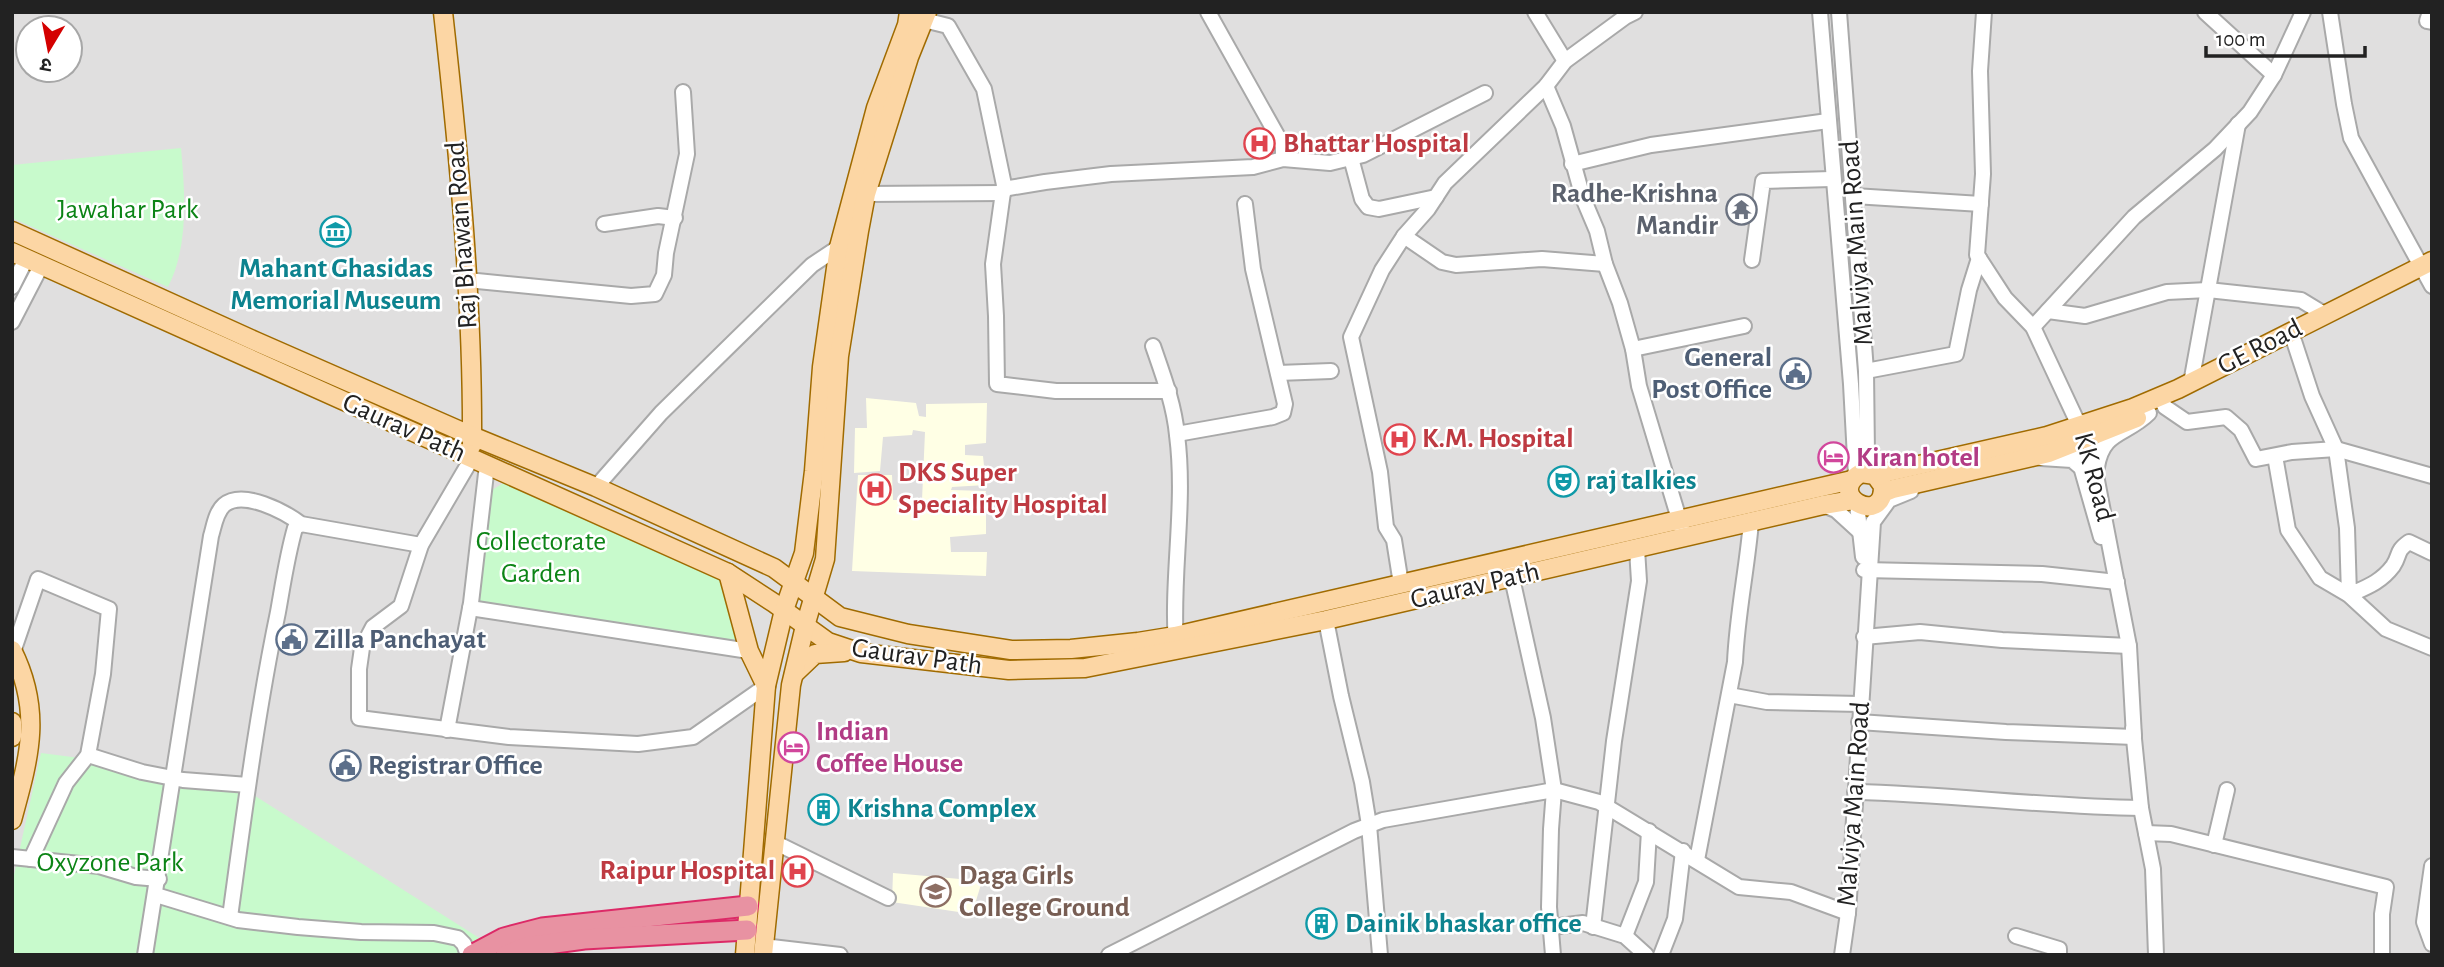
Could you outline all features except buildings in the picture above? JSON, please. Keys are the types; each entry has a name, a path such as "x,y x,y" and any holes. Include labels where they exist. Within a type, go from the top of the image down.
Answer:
{"highway":[{"path":"470,955 504,938 542,928 748,906"},
{"path":"506,955 526,947 584,939 747,929"}],"main road":[{"name":"Raj Bhawan Road","path":"443,12 467,280 472,436 480,462"},
{"path":"763,951 794,674 825,559 843,259 866,194 920,15"},
{"path":"745,955 757,830 766,686 784,610 804,553 822,367 863,153 907,24 920,15"},
{"path":"12,231 777,569 833,614 861,624 908,634 1011,650 1071,649 1138,642 1175,643 1401,584 1864,476 2079,431"},
{"name":"Gaurav Path","path":"26,259 728,573 828,642 861,653 1009,670 1085,667 1175,643 1326,620 1823,505 1855,502"},
{"name":"GE Road","path":"2079,431 2158,406 2190,383 2323,314 2428,272"},
{"path":"2158,406 2294,341 2428,272"},
{"path":"1883,494 1893,489 2032,457 2079,431"},
{"path":"1864,476 1882,483 1883,494 1878,503 1868,507 1855,502 1849,490 1864,476"},
{"path":"728,573 749,650 766,686"},
{"path":"12,820 31,742 30,709 24,680 13,651"},
{"path":"794,674 815,654 861,653"},
{"path":"12,722 12,737"}],"street":[{"path":"1208,12 1283,146 1283,159"},
{"path":"1535,12 1565,61"},
{"path":"1401,584 1394,540 1385,527 1380,472 1351,337 1382,270 1404,236 1445,183 1546,86 1565,61 1635,12"},
{"name":"Malviya Main Road","path":"1820,12 1854,430 1864,476"},
{"name":"Malviya Main Road","path":"1839,12 1866,371 1867,454 1864,476"},
{"path":"1984,12 1980,71 1983,123 1981,204 1977,255 2005,298 2033,327 2079,431"},
{"path":"2205,12 2274,75"},
{"path":"2033,327 2134,217 2215,149 2250,112 2274,75 2303,12"},
{"path":"2330,12 2351,138 2428,272"},
{"path":"2430,12 2427,21 2432,22"},
{"path":"920,15 948,26 984,89 1003,191 993,264 997,384 1056,391 1168,391"},
{"path":"1546,86 1563,127 1572,164 1620,303 1633,349 1639,386 1685,538"},
{"path":"467,280 631,296 655,294 664,275 666,253 687,155 683,92"},
{"path":"866,194 1003,191 1111,174 1253,167 1283,159 1330,163 1363,155 1485,93"},
{"path":"1572,164 1651,145 1828,121"},
{"path":"2190,383 2238,124"},
{"path":"1351,158 1362,199 1368,207 1379,209 1436,197"},
{"path":"1752,260 1763,181 1832,179"},
{"path":"1854,196 1981,204"},
{"path":"1177,434 1283,413 1285,404 1253,269 1245,204"},
{"path":"604,224 658,216 675,218"},
{"path":"1404,236 1442,262 1456,265 1542,259 1605,264"},
{"path":"1866,371 1956,354 1969,289 1979,258"},
{"path":"12,287 26,259"},
{"path":"12,321 26,259"},
{"path":"596,487 660,413 812,265 843,259"},
{"path":"2048,311 2085,316 2166,292 2207,290 2301,300 2323,314"},
{"path":"1633,349 1744,327"},
{"path":"2294,341 2312,396 2336,449 2347,528 2349,595"},
{"path":"1153,346 1168,391 1177,434 1180,487 1175,643"},
{"path":"1278,373 1331,371"},
{"path":"2096,471 2099,454 2106,442 2141,421 2158,406 2187,422 2226,417 2241,430 2256,459 2336,449 2432,476"},
{"name":"KK Road","path":"2079,431 2080,466 2114,582"},
{"name":"KK Road","path":"2079,431 2096,471 2126,647 2141,808 2153,869 2156,955"},
{"path":"2275,456 2288,530 2320,578 2349,595 2386,629 2432,648"},
{"path":"2032,457 2072,460 2080,466"},
{"path":"480,462 421,545 401,606 373,626 362,648 359,669 359,719 509,737 638,744 693,737 766,686"},
{"path":"447,730 470,608 480,462"},
{"path":"1867,570 1873,522 1889,500 1940,483 1954,475"},
{"path":"145,955 211,536 218,515 225,505 236,500 246,500 289,515 301,524 421,545"},
{"path":"1855,502 1867,570"},
{"path":"1823,505 1836,510 1859,531"},
{"path":"1697,860 1735,662 1751,522"},
{"path":"230,917 248,785 288,552 295,528 301,524"},
{"path":"2349,595 2380,582 2395,562 2399,549 2409,542 2432,553"},
{"path":"1593,927 1605,806 1639,581 1637,549"},
{"path":"1508,560 1543,718 1555,790 1549,907 1553,955"},
{"path":"1867,570 2042,574 2114,582"},
{"name":"Malviya Main Road","path":"1842,955 1848,913 1867,570"},
{"path":"13,651 38,579 109,609 103,674 88,755 66,783 31,859"},
{"path":"470,608 749,650"},
{"path":"1326,620 1369,825 1380,955"},
{"path":"1864,637 1920,632 2126,647"},
{"path":"1729,695 1767,702 1860,704"},
{"path":"1859,722 2134,737"},
{"path":"88,755 142,772 172,778 248,785"},
{"path":"1110,955 1369,825 1383,820 1555,790 1605,806 1740,887 1791,892 1848,913"},
{"path":"2214,845 2227,790"},
{"path":"1855,792 1916,793 2088,807 2141,808"},
{"path":"1625,936 1646,882 1649,831"},
{"path":"2146,833 2171,834 2386,887 2382,914 2382,955"},
{"path":"774,842 888,898"},
{"path":"1661,955 1675,919 1684,852"},
{"path":"12,857 99,866 136,877 159,879"},
{"path":"2432,866 2424,922 2432,944"},
{"path":"156,895 230,917 298,927 434,933 457,938 470,955"},
{"path":"1552,927 1583,923 1625,936 1646,955"},
{"path":"2016,936 2059,949 2059,955"},
{"path":"763,951 840,955"}],"shaded area":[{"path":"12,12 2432,12 2432,955 12,955"},
{"name":"DKS Super Speciality Hospital","path":"866,398 916,403 919,416 926,417 926,404 987,403 986,443 965,445 965,455 983,456 986,485 952,487 951,490 986,491 983,504 949,505 948,510 986,513 986,534 950,537 951,552 987,552 986,576 852,571 858,475 892,475 893,500 922,500 925,432 913,430 912,435 883,437 880,471 854,473 855,428 867,428"},
{"name":"Daga Girls College Ground","path":"893,873 982,881 972,914 892,902"}],"green space":[{"name":"Jawahar Park","path":"181,148 184,219 175,271 168,287 12,218 12,165"},
{"name":"Collectorate Garden","path":"505,482 719,575 737,643 479,603 492,490"},
{"name":"Oxyzone Park","path":"41,753 80,758 164,784 249,792 484,941 452,955 12,955 12,884"}],"place":[{"name":"Bhattar Hospital","path":"1260,144"},
{"name":"Radhe-Krishna Mandir","path":"1741,210"},
{"name":"Mahant Ghasidas Memorial Museum","path":"336,232"},
{"name":"General Post Office","path":"1795,374"},
{"name":"K.M. Hospital","path":"1399,439"},
{"name":"Kiran hotel","path":"1833,458"},
{"name":"raj talkies","path":"1563,481"},
{"name":"DKS Super Speciality Hospital","path":"875,489"},
{"name":"Zilla Panchayat","path":"291,640"},
{"name":"Indian Coffee House","path":"793,748"},
{"name":"Registrar Office","path":"345,766"},
{"name":"Krishna Complex","path":"824,809"},
{"name":"Raipur Hospital","path":"798,871"},
{"name":"Daga Girls College Ground","path":"936,892"},
{"name":"Dainik bhaskar office","path":"1322,924"}]}
